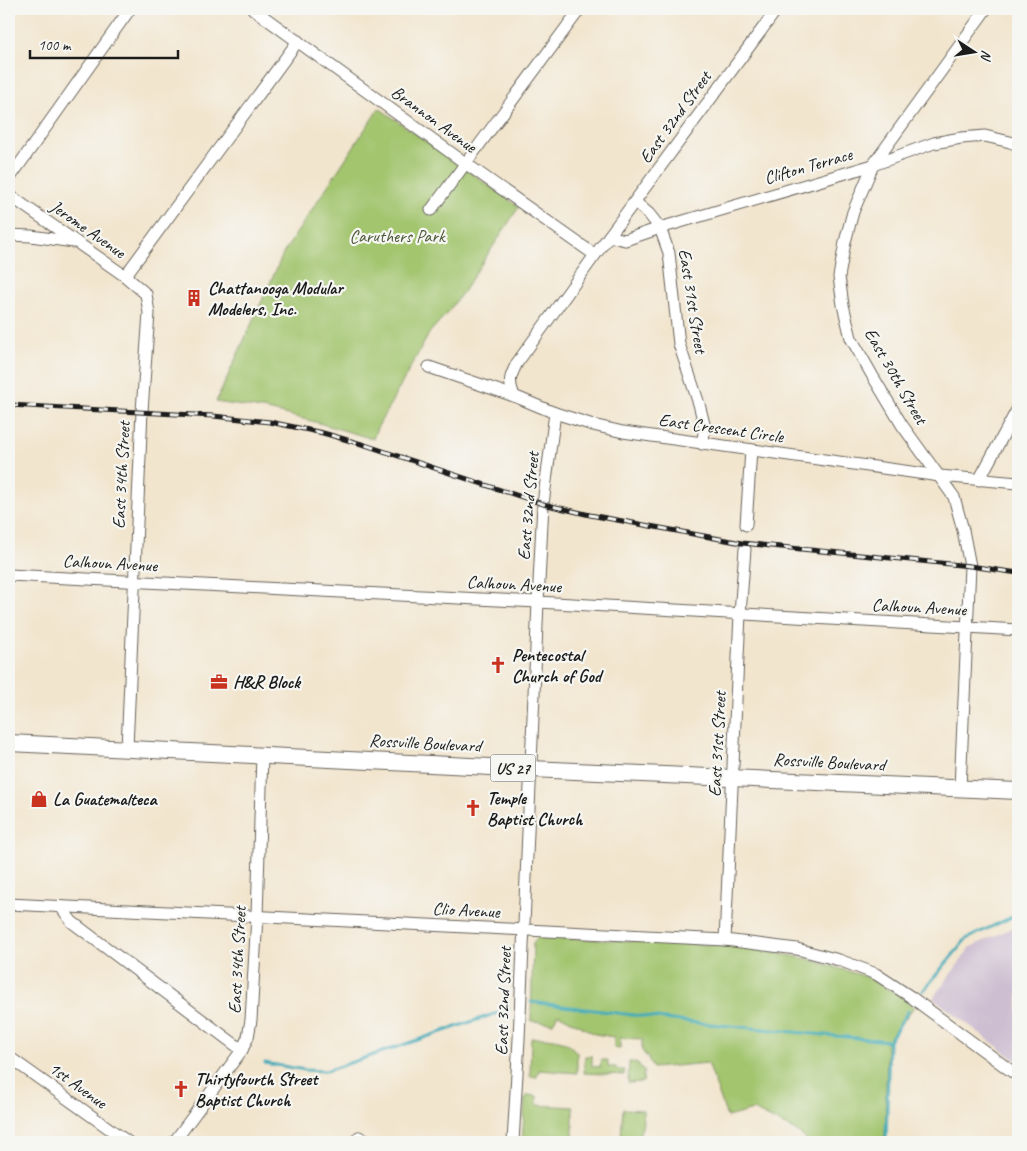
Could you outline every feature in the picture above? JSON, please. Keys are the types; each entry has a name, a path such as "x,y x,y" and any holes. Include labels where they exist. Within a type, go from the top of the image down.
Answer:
{"highway":[{"name":"Rossville Boulevard","path":"9,742 531,769 1018,791"}],"street":[{"path":"9,179 130,9"},
{"name":"Brannon Avenue","path":"254,9 595,255"},
{"path":"431,210 580,9"},
{"name":"East 32nd Street","path":"514,396 510,378 517,363 777,9"},
{"name":"East 30th Street","path":"960,788 970,566 963,530 954,497 902,425 851,338 839,277 845,242 853,212 873,165 986,9"},
{"path":"125,276 298,41"},
{"name":"Clifton Terrace","path":"609,236 625,240 873,165 934,143 985,136 1018,145"},
{"name":"Jerome Avenue","path":"9,195 125,276 146,294"},
{"name":"East 31st Street","path":"635,202 649,214 660,228 669,253 680,344 705,428 702,444"},
{"path":"9,235 76,242"},
{"name":"East 34th Street","path":"128,748 142,411 149,314 146,294"},
{"name":"East Crescent Circle","path":"429,367 514,396 555,413 623,432 940,476 1018,483"},
{"path":"979,480 1018,408"},
{"name":"East 32nd Street","path":"513,1142 543,504 555,413"},
{"path":"746,525 751,450"},
{"name":"East 31st Street","path":"725,940 740,614 745,549"},
{"name":"Calhoun Avenue","path":"9,575 538,602 1018,630"},
{"name":"East 34th Street","path":"174,1142 242,1050 248,1037 252,1020 262,755"},
{"name":"Clio Avenue","path":"9,904 725,940 797,950 839,960 876,974 911,997 1018,1076"},
{"path":"62,907 72,922 242,1050"},
{"name":"1st Avenue","path":"9,1057 128,1142"}],"shaded area":[{"path":"1018,925 1018,1062 933,998 971,947"}],"green space":[{"name":"Caruthers Park","path":"379,108 519,207 463,292 430,332 376,430 373,439 268,410 216,402 284,252"},
{"path":"538,938 740,946 808,959 864,976 899,995 914,1007 887,1042 885,1142 810,1142 794,1130 753,1110 727,1117 708,1063 653,1068 642,1051 642,1039 620,1038 620,1049 614,1048 614,1037 595,1034 558,1014 553,1023 531,1021 533,943"},
{"path":"531,1038 557,1040 567,1044 577,1053 577,1073 539,1070 537,1077 530,1076"},
{"path":"585,1056 592,1056 592,1066 600,1067 601,1060 608,1060 608,1067 625,1070 624,1075 584,1073"},
{"path":"629,1062 636,1063 644,1071 643,1082 628,1083"},
{"path":"528,1095 537,1096 537,1105 573,1107 573,1142 522,1142 525,1099"},
{"path":"623,1109 643,1110 642,1126 637,1136 621,1136"}],"waterway":[{"path":"923,991 966,939 1018,914"},
{"path":"531,1002 688,1022 889,1041"},
{"path":"265,1063 305,1070 326,1071 509,1009"},
{"path":"886,1142 889,1041 908,1011"}],"railway":[{"path":"9,405 213,416 270,422 323,433 365,445 543,504 590,515 742,543 970,566 1018,573"}],"place":[{"name":"Chattanooga Modular Modelers, Inc.","path":"194,298"},
{"name":"Pentecostal Church of God","path":"498,665"},
{"name":"H&R Block","path":"219,682"},
{"name":"La Guatemalteca","path":"39,799"},
{"name":"Temple Baptist Church","path":"473,808"},
{"name":"Thirtyfourth Street Baptist Church","path":"181,1089"}]}
